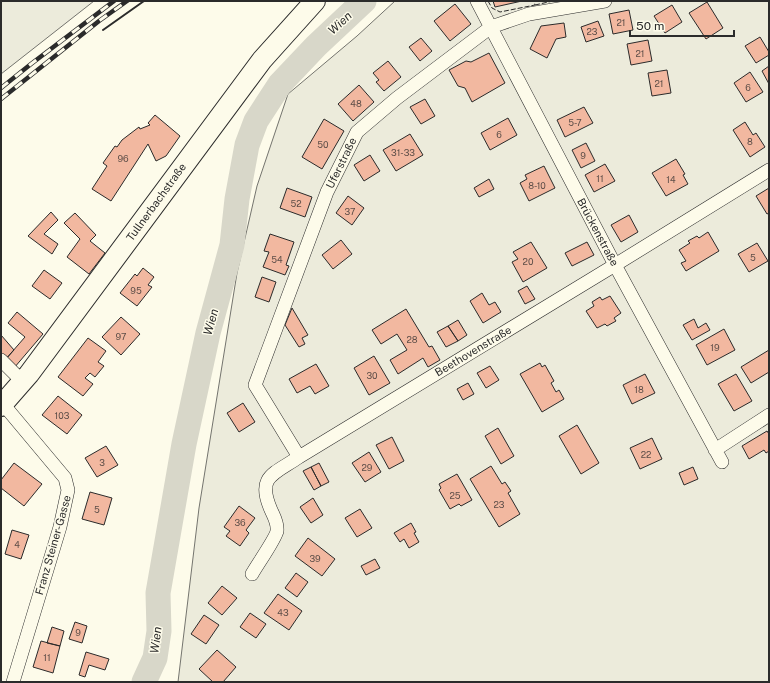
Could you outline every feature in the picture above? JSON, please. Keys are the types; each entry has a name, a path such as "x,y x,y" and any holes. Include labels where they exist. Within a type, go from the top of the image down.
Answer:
{"main road":[{"name":"Tullnerbachstraße","path":"2,405 23,382 262,60 315,1"}],"street":[{"name":"Brückenstraße","path":"477,1 615,265 722,462"},
{"name":"Uferstraße","path":"299,457 255,385 327,192 357,132 397,98 491,27 529,14 605,1"},
{"name":"Beethovenstraße","path":"252,574 277,533 276,522 266,500 264,488 268,478 299,457 769,170"},
{"path":"1,360 23,382"},
{"name":"Franz Steiner-Gasse","path":"2,405 65,478 68,490 60,527 13,682"},
{"path":"715,450 769,416"}],"shaded area":[{"path":"1,1 94,1 1,74"},
{"path":"395,1 769,1 769,682 178,682 199,508 237,273 257,186 288,94 357,36"}],"building":[{"path":"493,1 522,1 495,7"},
{"path":"707,2 723,28 706,39 689,13"},
{"path":"455,4 471,24 450,41 434,21"},
{"path":"672,5 682,22 665,33 654,16"},
{"path":"629,10 633,30 613,34 609,14"},
{"path":"598,21 604,36 586,42 581,27"},
{"path":"564,23 566,37 556,39 547,58 530,49 541,26"},
{"path":"760,37 769,52 769,55 756,63 745,46"},
{"path":"421,38 432,51 420,61 409,47"},
{"path":"648,40 652,61 631,65 627,44"},
{"path":"489,53 505,83 472,102 465,88 458,86 449,70 466,61 471,62"},
{"path":"388,61 401,77 384,91 376,82 379,80 373,73"},
{"path":"769,66 769,84 762,71"},
{"path":"667,70 671,93 652,96 648,73"},
{"path":"750,72 763,92 746,102 734,83"},
{"path":"359,85 374,102 353,121 338,104"},
{"path":"425,99 435,116 421,124 410,107"},
{"path":"584,107 593,123 565,137 557,120"},
{"path":"155,115 180,136 166,156 156,161 148,144 111,201 92,189 107,166 103,163 115,146 117,147 122,140 139,127 140,129 150,125 148,123"},
{"path":"508,118 517,135 490,150 481,133"},
{"path":"324,119 344,131 322,169 302,157"},
{"path":"745,122 753,135 756,133 765,147 750,157 733,130"},
{"path":"410,134 423,155 396,171 383,150"},
{"path":"586,143 595,161 581,168 572,150"},
{"path":"370,155 380,171 364,181 354,165"},
{"path":"676,159 685,174 683,175 688,184 666,196 652,173"},
{"path":"605,164 615,181 594,192 585,175"},
{"path":"544,166 555,188 529,201 520,183 527,179 525,175"},
{"path":"489,179 494,189 479,197 474,188"},
{"path":"287,188 312,197 305,217 280,208"},
{"path":"769,188 769,213 767,214 756,196"},
{"path":"348,196 364,208 352,225 336,213"},
{"path":"51,212 58,220 44,234 58,244 52,254 28,236"},
{"path":"75,213 96,235 90,241 105,253 89,274 67,257 80,239 64,223"},
{"path":"629,215 638,232 621,242 611,225"},
{"path":"708,232 719,251 686,271 681,263 686,261 679,250 690,243 688,241 697,236 699,238"},
{"path":"270,234 294,242 286,265 289,266 285,275 263,267 269,252 264,251"},
{"path":"341,240 352,254 333,269 322,255"},
{"path":"531,242 547,268 523,282 512,262 518,259 513,252"},
{"path":"587,242 594,255 572,266 565,253"},
{"path":"757,243 768,261 749,272 738,254"},
{"path":"143,268 154,277 148,285 152,287 137,306 120,293 135,274 137,276"},
{"path":"44,270 62,283 50,299 32,286"},
{"path":"262,277 276,282 269,302 255,297"},
{"path":"527,286 535,299 525,304 518,291"},
{"path":"482,293 489,305 495,302 501,312 483,323 470,301"},
{"path":"610,296 621,313 614,318 616,321 607,326 605,324 597,328 586,311 594,306 592,302 600,297 602,300"},
{"path":"292,308 308,335 302,338 305,344 299,347 285,325"},
{"path":"406,309 429,347 432,346 440,360 428,367 423,358 398,374 390,360 407,350 397,334 381,344 372,330"},
{"path":"17,312 43,334 14,368 5,360 25,337 8,323"},
{"path":"121,317 140,334 121,355 102,337"},
{"path":"694,319 698,328 706,323 710,330 692,340 683,325"},
{"path":"458,320 467,335 458,341 448,326"},
{"path":"448,326 458,341 446,347 437,332"},
{"path":"724,329 735,350 707,365 696,345"},
{"path":"1,335 14,350 5,360 1,356"},
{"path":"88,338 106,351 98,362 104,366 95,377 90,373 85,378 93,384 83,396 58,377"},
{"path":"769,350 769,372 751,383 741,367"},
{"path":"374,356 390,383 369,395 354,368"},
{"path":"540,363 542,367 545,365 554,381 551,383 556,392 559,390 564,399 542,412 520,374"},
{"path":"316,364 329,386 315,394 310,386 297,393 289,379"},
{"path":"490,366 499,380 486,388 477,373"},
{"path":"645,374 655,393 632,404 623,385"},
{"path":"736,374 752,401 734,411 718,384"},
{"path":"468,383 474,394 463,400 457,389"},
{"path":"58,396 82,415 67,434 42,415"},
{"path":"243,403 255,422 239,432 227,413"},
{"path":"577,425 599,463 581,474 559,436"},
{"path":"498,428 514,456 501,464 485,436"},
{"path":"767,431 769,434 769,451 766,453 764,450 749,459 742,446"},
{"path":"392,437 404,461 389,469 376,445"},
{"path":"652,438 662,459 640,469 630,448"},
{"path":"106,446 118,465 97,477 85,458"},
{"path":"369,452 381,472 365,482 352,463"},
{"path":"14,463 42,484 24,506 1,488 1,480"},
{"path":"319,463 329,482 321,486 311,467"},
{"path":"491,466 502,484 505,482 511,491 508,493 520,514 499,527 470,479"},
{"path":"311,467 321,486 314,490 303,471"},
{"path":"693,467 698,479 684,485 679,473"},
{"path":"457,474 472,500 461,506 459,504 450,509 439,490 441,488 439,484"},
{"path":"90,492 112,498 104,525 82,519"},
{"path":"313,498 323,515 311,523 300,507"},
{"path":"239,506 255,518 246,530 249,533 240,546 226,536 230,531 224,527"},
{"path":"360,509 372,528 357,537 345,518"},
{"path":"411,523 419,542 409,548 404,539 400,542 394,533"},
{"path":"12,530 29,535 21,559 5,554"},
{"path":"308,538 335,559 322,576 295,556"},
{"path":"375,559 380,568 366,575 361,566"},
{"path":"296,573 308,582 297,597 285,588"},
{"path":"222,586 237,598 222,615 208,603"},
{"path":"278,594 302,611 289,630 264,613"},
{"path":"250,613 266,624 256,638 240,627"},
{"path":"204,615 219,625 206,644 191,634"},
{"path":"75,622 87,626 82,643 69,639"},
{"path":"52,627 64,631 60,646 47,643"},
{"path":"41,641 60,646 53,673 33,667"},
{"path":"217,650 236,667 223,682 213,682 199,669"},
{"path":"86,652 109,659 105,670 89,665 85,677 79,675"}],"waterway":[{"name":"Wien","path":"144,682 155,658 159,631 158,593 184,444 208,333 232,245 237,199 247,145 256,121 280,84 316,46 364,1"}],"railway":[{"path":"1,88 114,1"},
{"path":"1,99 99,21 127,1"}],"fence":[{"path":"488,1 492,8 500,12 535,5 534,1"},
{"path":"535,5 553,1"}],"wall":[{"path":"103,30 144,1"}]}
